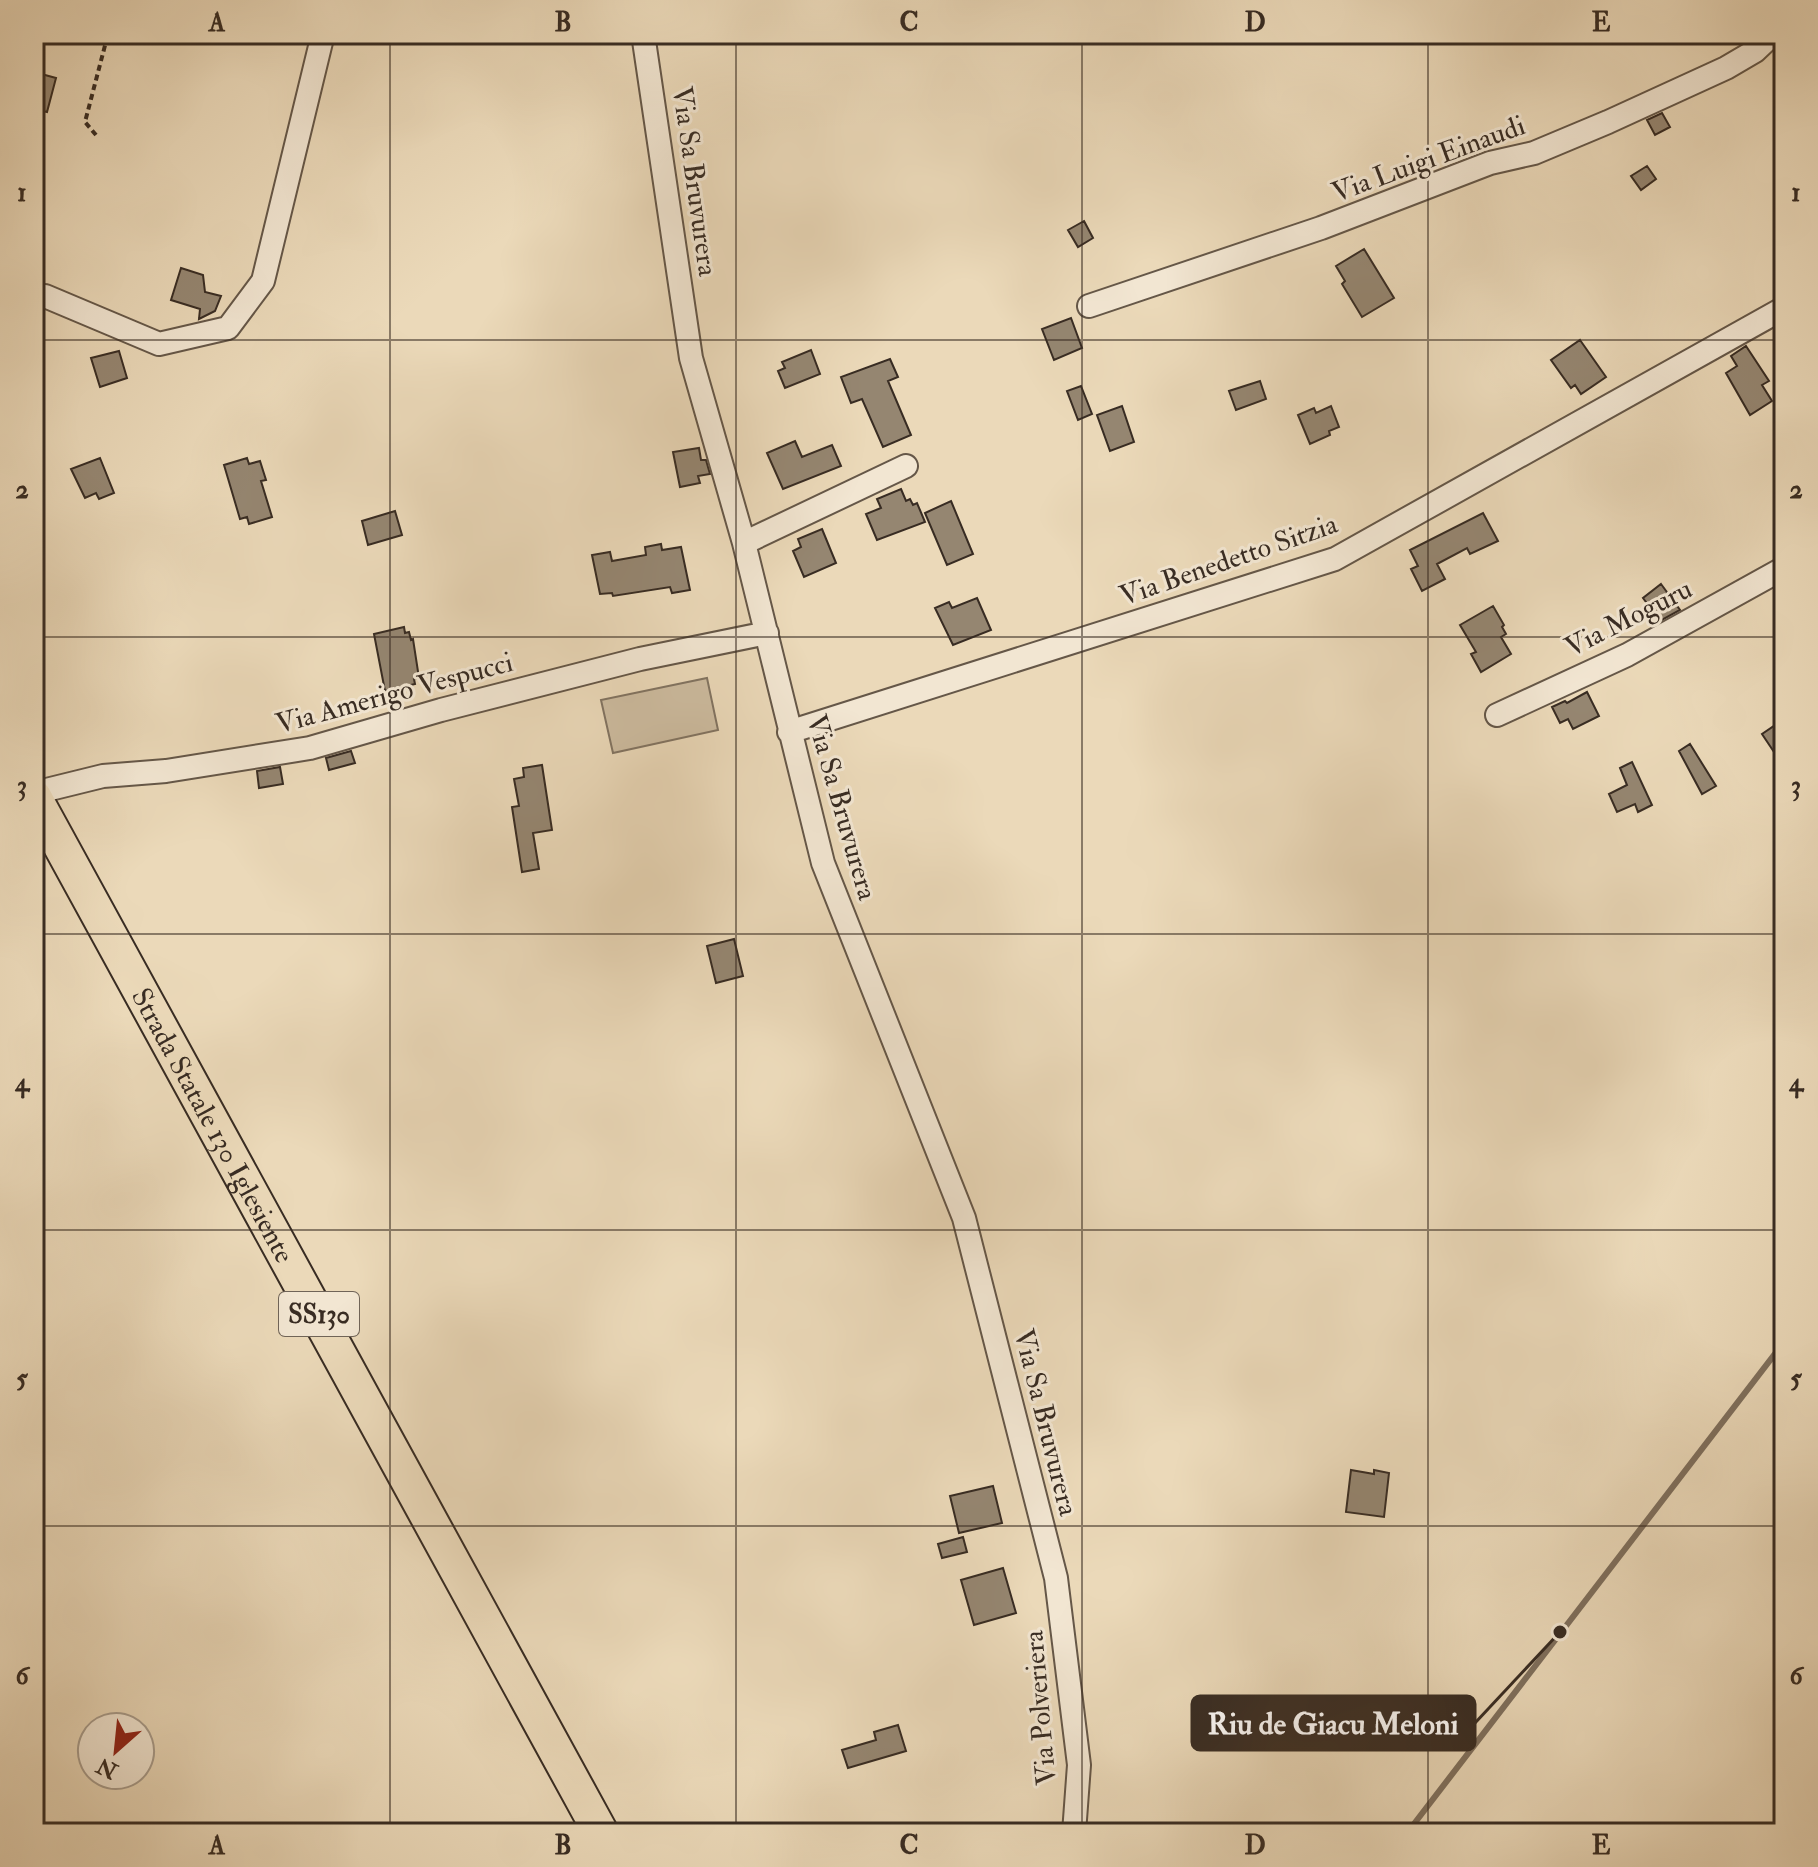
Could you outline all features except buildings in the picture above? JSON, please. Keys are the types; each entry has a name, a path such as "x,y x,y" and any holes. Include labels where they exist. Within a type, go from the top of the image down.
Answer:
{"main road":[{"name":"Strada Statale 130 Iglesiente","path":"34,795 601,1833"},
{"name":"Strada Statale 130 Iglesiente","path":"34,841 578,1833"},
{"path":"570,1776 610,1833"}],"street":[{"path":"45,296 159,344 228,328 263,281 323,34"},
{"name":"Via Sa Bruvurera","path":"643,34 691,358 744,543 823,863 964,1218 1056,1578"},
{"name":"Via Luigi Einaudi","path":"1089,306 1321,228 1490,163 1534,153 1726,68 1776,34 1784,40"},
{"name":"Via Benedetto Sitzia","path":"789,732 1335,559 1784,308"},
{"path":"744,543 906,466"},
{"name":"Via Moguru","path":"1497,715 1627,655 1784,568"},
{"name":"Via Amerigo Vespucci","path":"34,795 103,776 166,771 310,748 441,710 624,663 767,633"},
{"name":"Via Polveriera","path":"1056,1578 1079,1765 1074,1833"}],"path":[{"path":"96,135 85,122 108,34"}],"shaded area":[{"path":"707,678 718,730 613,753 601,700"}],"waterway":[{"path":"1407,1833 1784,1342"}],"place":[{"name":"Riu de Giacu Meloni","path":"1560,1632"}]}
